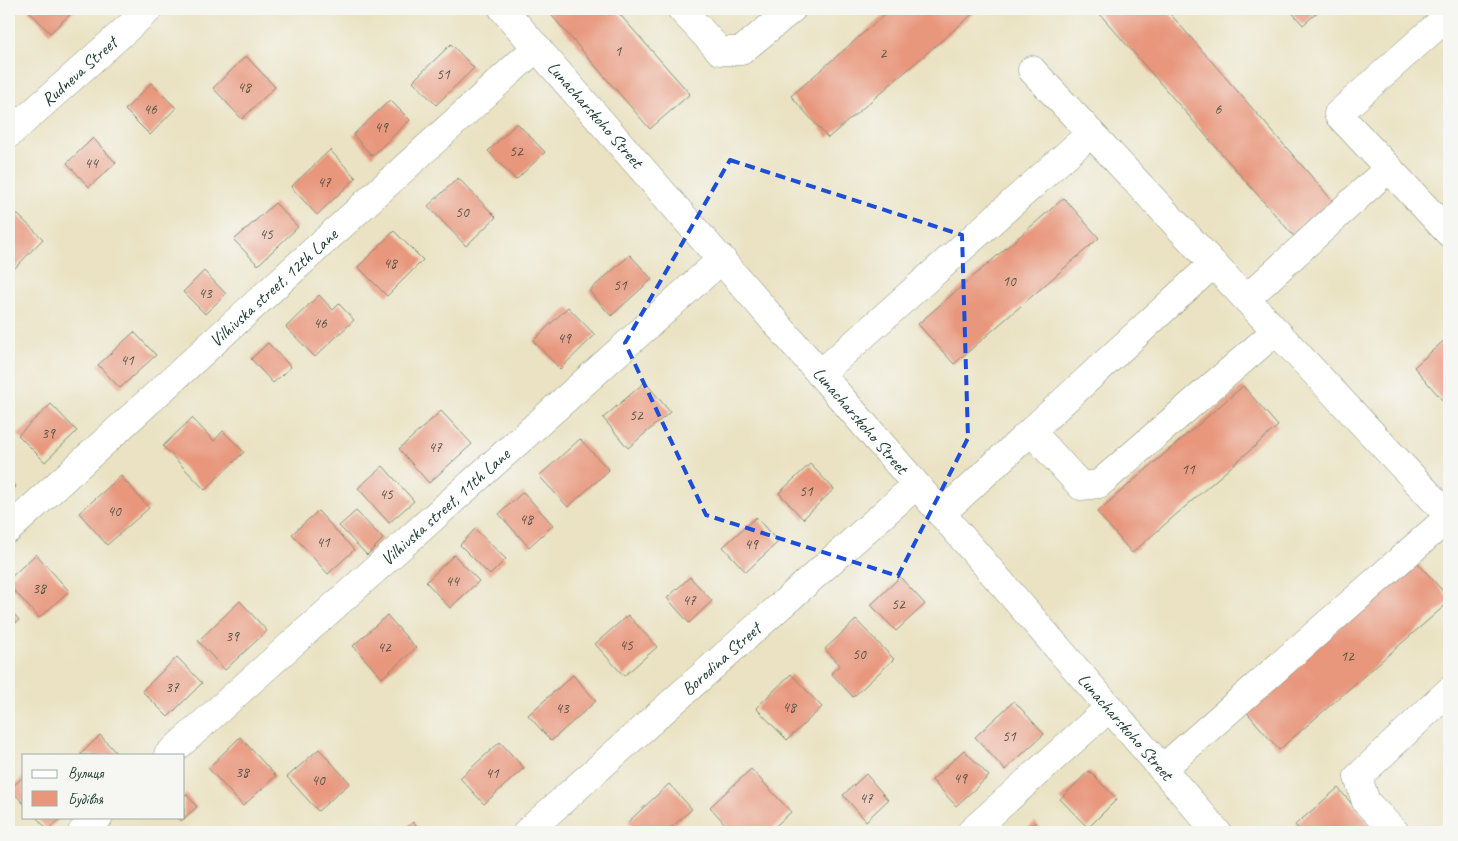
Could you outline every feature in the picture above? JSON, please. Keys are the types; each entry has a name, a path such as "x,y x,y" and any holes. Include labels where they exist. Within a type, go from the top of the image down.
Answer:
{"street":[{"name":"Rudneva Street","path":"9,134 149,9"},
{"name":"Lunacharskoho Street","path":"503,9 722,259 915,486 1217,832"},
{"path":"682,9 720,51 741,51 792,9"},
{"path":"1449,15 1338,114 1449,233"},
{"name":"Vilhivska street, 12th Lane","path":"9,529 537,47"},
{"path":"1032,70 1449,516 1162,770"},
{"path":"820,374 1090,133"},
{"path":"1246,299 1389,168"},
{"name":"Vilhivska street, 11th Lane","path":"169,754 722,259"},
{"path":"941,514 1213,264"},
{"path":"1031,431 1081,486 1099,484 1276,331"},
{"name":"Borodina Street","path":"527,832 915,486"},
{"path":"1395,832 1366,802 1358,777 1449,691"},
{"path":"971,832 1109,708"},
{"path":"82,832 98,818"}],"highlighted area":[{"path":"730,160 962,235 968,438 898,576 706,515 625,343"}],"building":[{"path":"27,9 76,9 50,33"},
{"path":"546,9 615,9 690,94 650,129"},
{"path":"891,9 974,9 976,11 828,138 791,96"},
{"path":"1101,9 1166,9 1338,207 1298,241 1098,12"},
{"path":"1289,9 1321,9 1303,25"},
{"path":"451,44 474,68 436,105 413,81"},
{"path":"246,56 275,87 242,119 213,88"},
{"path":"151,83 176,108 150,135 125,110"},
{"path":"390,100 410,120 372,156 353,135"},
{"path":"517,123 545,152 516,180 488,151"},
{"path":"93,138 116,163 89,187 67,163"},
{"path":"330,150 356,178 317,215 291,187"},
{"path":"458,178 496,217 466,246 428,206"},
{"path":"1064,198 1099,238 954,364 918,324"},
{"path":"275,203 298,227 258,265 234,240"},
{"path":"11,208 43,239 14,269 9,264 9,210"},
{"path":"394,231 423,260 387,296 358,267"},
{"path":"630,255 652,279 611,316 589,291"},
{"path":"204,271 226,294 205,314 183,292"},
{"path":"319,295 333,310 339,304 354,320 315,357 286,327"},
{"path":"568,307 595,335 560,369 533,341"},
{"path":"134,332 156,355 120,388 98,365"},
{"path":"1449,336 1449,408 1414,367"},
{"path":"268,343 291,367 273,383 251,359"},
{"path":"645,382 670,412 628,448 603,418"},
{"path":"1243,386 1278,426 1132,553 1097,512"},
{"path":"51,404 77,431 45,462 18,435"},
{"path":"441,411 472,444 429,483 399,449"},
{"path":"192,418 214,441 223,431 244,452 205,490 163,446"},
{"path":"580,439 609,470 568,507 539,476"},
{"path":"810,464 834,489 803,519 779,493"},
{"path":"383,466 414,501 389,523 358,488"},
{"path":"121,476 149,508 107,545 79,513"},
{"path":"9,479 16,487 9,494"},
{"path":"523,492 553,525 529,547 499,514"},
{"path":"318,511 354,550 328,574 292,534"},
{"path":"356,511 383,539 367,555 339,526"},
{"path":"756,517 778,542 746,572 723,547"},
{"path":"475,529 506,559 490,575 460,545"},
{"path":"36,554 69,591 39,618 9,585 9,579"},
{"path":"454,555 479,581 450,608 426,582"},
{"path":"1416,561 1449,598 1449,602 1279,750 1244,709"},
{"path":"690,577 712,601 689,623 667,598"},
{"path":"900,577 925,604 896,631 871,605"},
{"path":"240,601 267,631 225,670 198,641"},
{"path":"9,608 19,620 9,629"},
{"path":"387,615 416,648 382,678 353,646"},
{"path":"628,615 657,647 624,676 595,644"},
{"path":"856,620 894,659 853,697 831,673 840,665 825,649"},
{"path":"177,657 202,683 168,717 142,691"},
{"path":"791,674 822,707 787,740 756,708"},
{"path":"573,675 596,701 551,741 528,715"},
{"path":"1014,701 1044,734 1005,770 975,737"},
{"path":"100,735 117,754 81,754"},
{"path":"240,737 276,776 243,806 208,768"},
{"path":"500,742 524,768 484,804 460,778"},
{"path":"319,749 350,783 318,811 287,777"},
{"path":"964,750 989,776 956,806 932,780"},
{"path":"751,769 791,812 769,832 732,832 710,807"},
{"path":"1089,771 1117,799 1088,828 1060,799"},
{"path":"866,774 888,800 866,821 843,795"},
{"path":"22,778 22,802 10,789"},
{"path":"669,784 692,809 666,832 638,832 628,822"},
{"path":"1338,788 1376,832 1301,832 1295,825"},
{"path":"185,795 197,807 185,818"},
{"path":"37,818 61,818 48,830"},
{"path":"413,822 422,832 402,832"},
{"path":"1035,822 1044,832 1023,832"}]}
